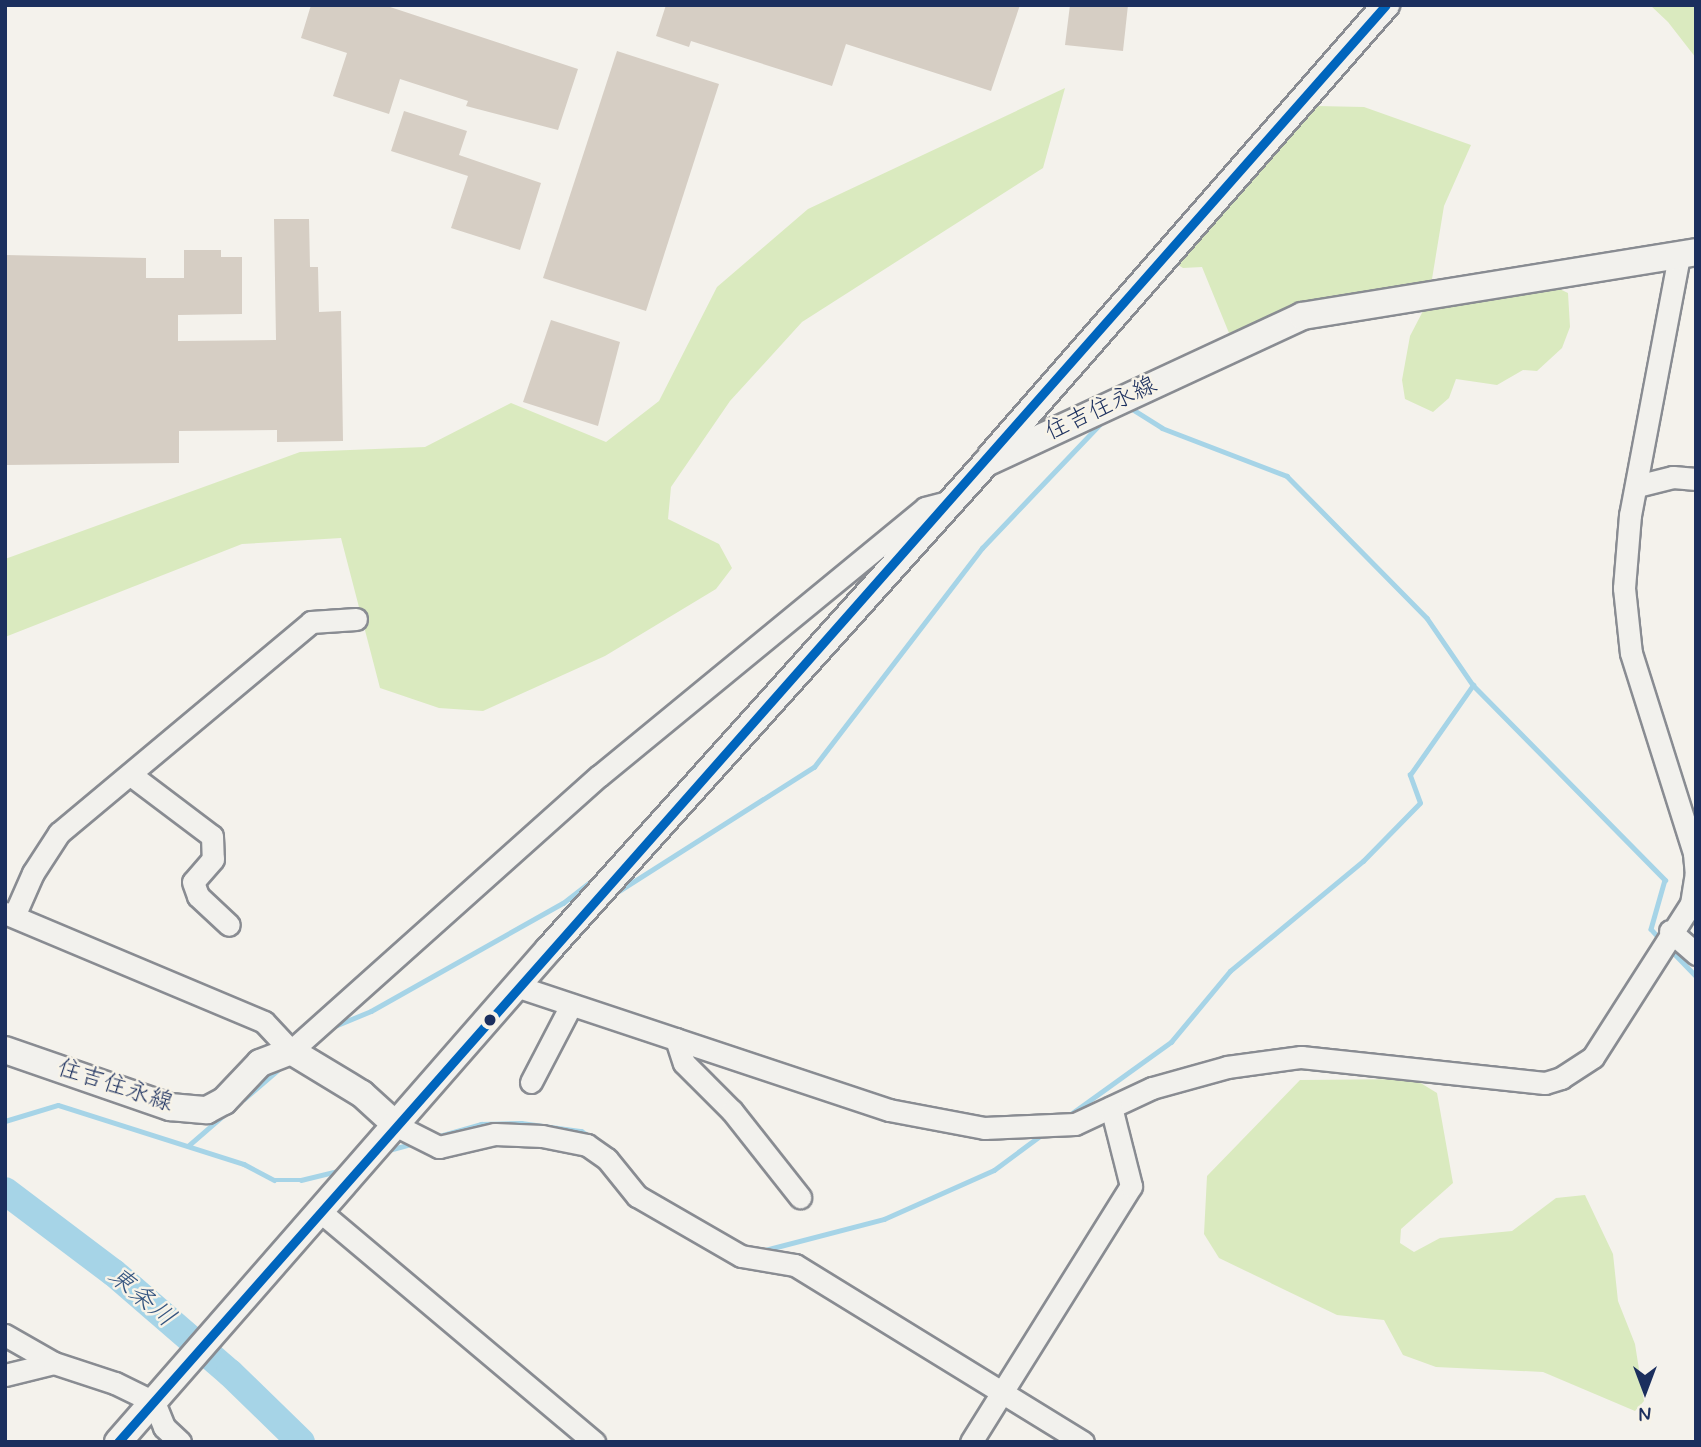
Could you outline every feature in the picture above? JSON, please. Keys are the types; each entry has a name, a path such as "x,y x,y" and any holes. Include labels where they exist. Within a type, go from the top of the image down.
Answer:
{"main road":[{"path":"986,463 1386,5"},
{"name":"住吉住永線","path":"118,1442 322,1213 516,986 948,502 986,463 1302,316 1688,254"},
{"name":"住吉住永線","path":"5,1050 170,1107 207,1110 224,1101 260,1063 292,1051"},
{"path":"292,1051 362,1094 397,1126"}],"street":[{"path":"516,986 889,1110 984,1128 1075,1125 1152,1088 1227,1067 1301,1057 1545,1083 1561,1078 1593,1057 1670,931 1691,904 1695,868 1631,653 1624,588 1625,547 1688,254"},
{"path":"1637,486 1673,477 1696,479"},
{"path":"356,618 311,622 59,833 9,915 264,1022 292,1051 599,776 925,508 948,502"},
{"path":"131,775 212,836 213,859 193,882 198,896 229,925"},
{"path":"1670,931 1696,954"},
{"path":"531,1082 571,1004"},
{"path":"676,1040 684,1063 732,1111 800,1197"},
{"path":"971,1442 1131,1186 1111,1107"},
{"path":"397,1126 439,1147 495,1134 542,1136 587,1145 649,1202 741,1256 795,1265 1083,1442"},
{"path":"322,1213 594,1442"},
{"path":"5,1335 54,1363 154,1402 164,1427 180,1442"},
{"path":"5,1375 54,1363"}],"green space":[{"path":"1650,5 1696,5 1696,58 1668,22"},
{"path":"1065,88 1043,168 802,322 730,401 671,487 668,519 719,544 732,568 716,589 605,656 483,711 439,708 380,688 341,538 242,544 5,637 5,559 300,452 425,447 511,403 606,442 659,401 717,287 808,209"},
{"path":"1317,106 1364,107 1471,145 1444,206 1432,279 1411,288 1299,306 1229,333 1202,267 1183,268 1175,263"},
{"path":"1547,283 1568,293 1570,327 1562,348 1537,371 1523,370 1497,385 1456,379 1449,398 1433,412 1405,399 1402,380 1410,336 1424,309"},
{"path":"1414,1079 1437,1093 1453,1183 1401,1229 1400,1243 1414,1252 1440,1238 1512,1231 1556,1198 1585,1195 1613,1254 1618,1301 1635,1344 1644,1401 1635,1411 1543,1372 1436,1367 1403,1355 1384,1320 1337,1315 1219,1258 1204,1234 1207,1176 1300,1080"}],"building":[{"path":"311,5 384,5 578,69 558,130 466,106 468,101 400,79 389,114 333,96 347,53 301,38"},
{"path":"666,5 1020,5 991,91 846,44 832,86 691,41 689,47 656,36"},
{"path":"1070,5 1128,5 1123,51 1065,45"},
{"path":"617,51 719,84 646,311 543,278"},
{"path":"404,111 467,131 459,155 541,183 520,250 451,228 468,176 391,151"},
{"path":"274,219 309,219 310,267 318,267 319,312 341,311 343,441 277,442 277,430 179,431 179,463 5,465 5,255 146,258 146,278 184,278 184,250 221,250 221,257 242,257 242,314 178,315 178,341 276,340"},
{"path":"551,320 620,342 598,426 523,402"}],"waterway":[{"path":"1129,407 1162,428 1287,476 1427,618 1473,685 1665,880 1651,929 1661,940"},
{"path":"619,891 814,767 982,548 1102,422"},
{"path":"1068,1116 1171,1042 1230,971 1363,861 1420,803 1410,775 1473,685"},
{"path":"330,1028 371,1011 563,903 594,879"},
{"path":"1670,949 1696,976"},
{"path":"244,1099 280,1068"},
{"path":"5,1121 58,1105 244,1164 274,1180 301,1180 342,1170"},
{"path":"188,1146 226,1113"},
{"path":"436,1137 481,1124 521,1123 581,1131 591,1137"},
{"path":"765,1250 884,1219 994,1170 1044,1133"},
{"path":"385,1151 414,1143"},
{"path":"610,1149 634,1176"},
{"name":"東条川","path":"5,1191 114,1273 230,1373 301,1442"}],"transit line":[{"path":"118,1442 1386,5"}]}
